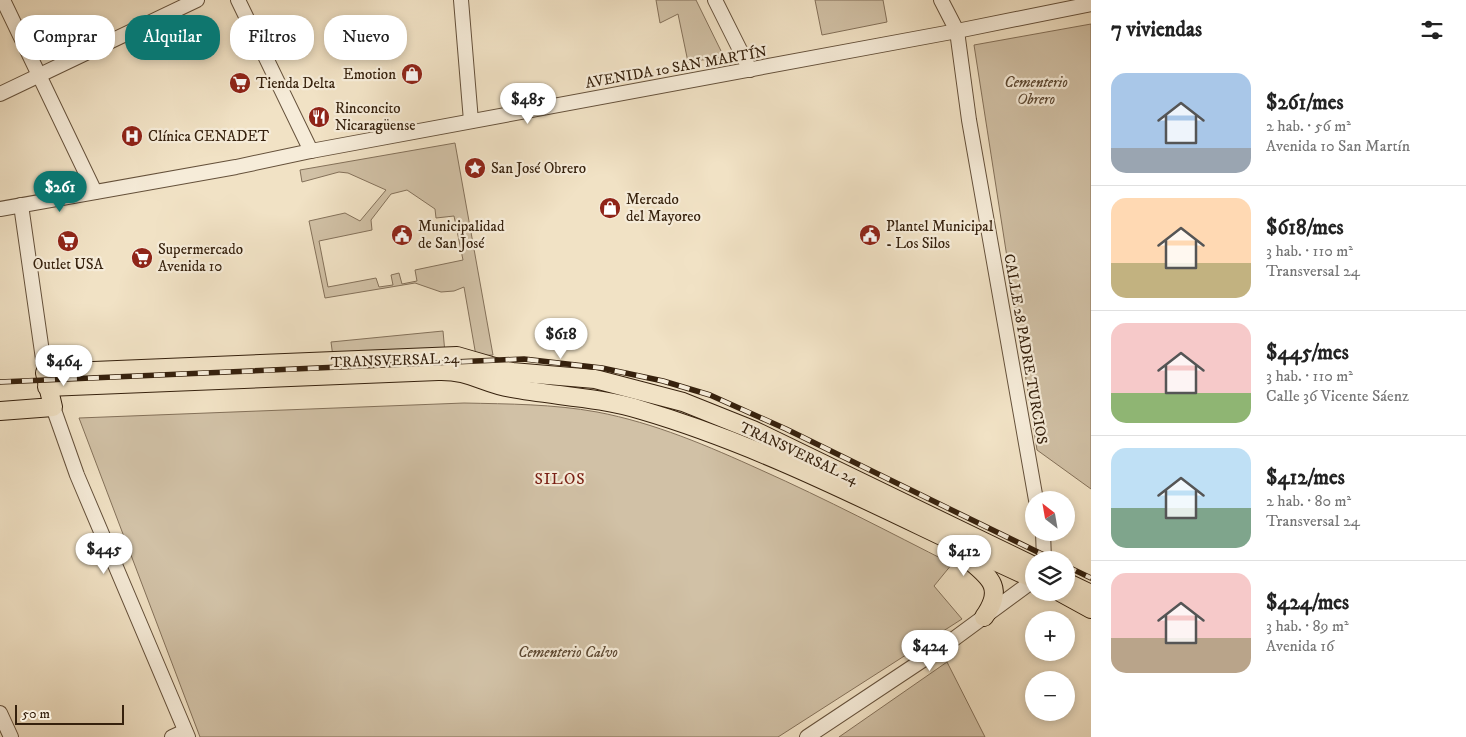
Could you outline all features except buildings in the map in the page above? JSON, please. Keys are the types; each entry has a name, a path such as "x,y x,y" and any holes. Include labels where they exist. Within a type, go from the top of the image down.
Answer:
{"main road":[{"name":"TRANSVERSAL 24","path":"46,380 458,356 512,372 594,380 683,402 736,423 800,461 945,540 1025,576"},
{"path":"0,412 54,407 46,380"},
{"name":"TRANSVERSAL 24","path":"800,461 1025,562"},
{"path":"945,540 987,574 991,580 995,597 992,606 984,617"},
{"path":"1075,586 1091,594"},
{"path":"1075,600 1091,608"}],"street":[{"path":"3,0 95,192"},
{"path":"0,94 197,0"},
{"path":"238,0 311,151"},
{"path":"461,0 471,121"},
{"path":"715,0 750,70"},
{"name":"CALLE 28 PADRE TURCIOS","path":"941,0 957,31 969,120 1034,491"},
{"name":"AVENIDA 10 SAN MARTÍN","path":"0,208 236,167 311,151 957,31 1091,4"},
{"path":"21,205 46,380"},
{"path":"54,407 77,475 187,734 172,737"},
{"path":"807,737 984,617 1025,587"},
{"path":"0,713 11,737"}],"green space":[{"path":"656,0 696,0 724,57 688,62 678,14 660,23"},
{"path":"815,0 883,0 887,22 822,35"},
{"name":"Cementerio Obrero","path":"1091,24 1091,489 1037,450 974,45"},
{"path":"455,143 493,355 476,356 464,287 454,291 441,292 415,283 325,298 309,221 345,213 360,221 386,190 348,173 339,172 302,182 300,170","holes":["407,190 435,209 436,218 454,216 463,260 415,270 417,281 402,284 399,273 391,275 393,285 379,287 376,278 328,287 319,241 372,230 371,220 391,194"]},
{"path":"443,331 445,353 333,357 331,342"},
{"name":"Cementerio Calvo","path":"464,403 547,406 597,412 640,422 721,452 809,492 952,564 934,586 962,619 778,737 200,737 79,418"},
{"path":"947,662 985,737 839,737"}],"railway":[{"path":"0,382 524,359 602,368 663,381 710,395 786,429 1036,551"},
{"path":"1075,570 1091,578"}],"place":[{"name":"Emotion","path":"412,74"},
{"name":"Tienda Delta","path":"240,83"},
{"name":"Rinconcito Nicaragüense","path":"319,117"},
{"name":"Clínica CENADET","path":"132,136"},
{"name":"San José Obrero","path":"475,168"},
{"name":"Mercado del Mayoreo","path":"610,208"},
{"name":"Municipalidad de San José","path":"402,235"},
{"name":"Plantel Municipal - Los Silos","path":"870,235"},
{"name":"Outlet USA","path":"68,241"},
{"name":"Supermercado Avenida 10","path":"142,258"}],"district":[{"name":"SILOS","path":"560,478"}]}
